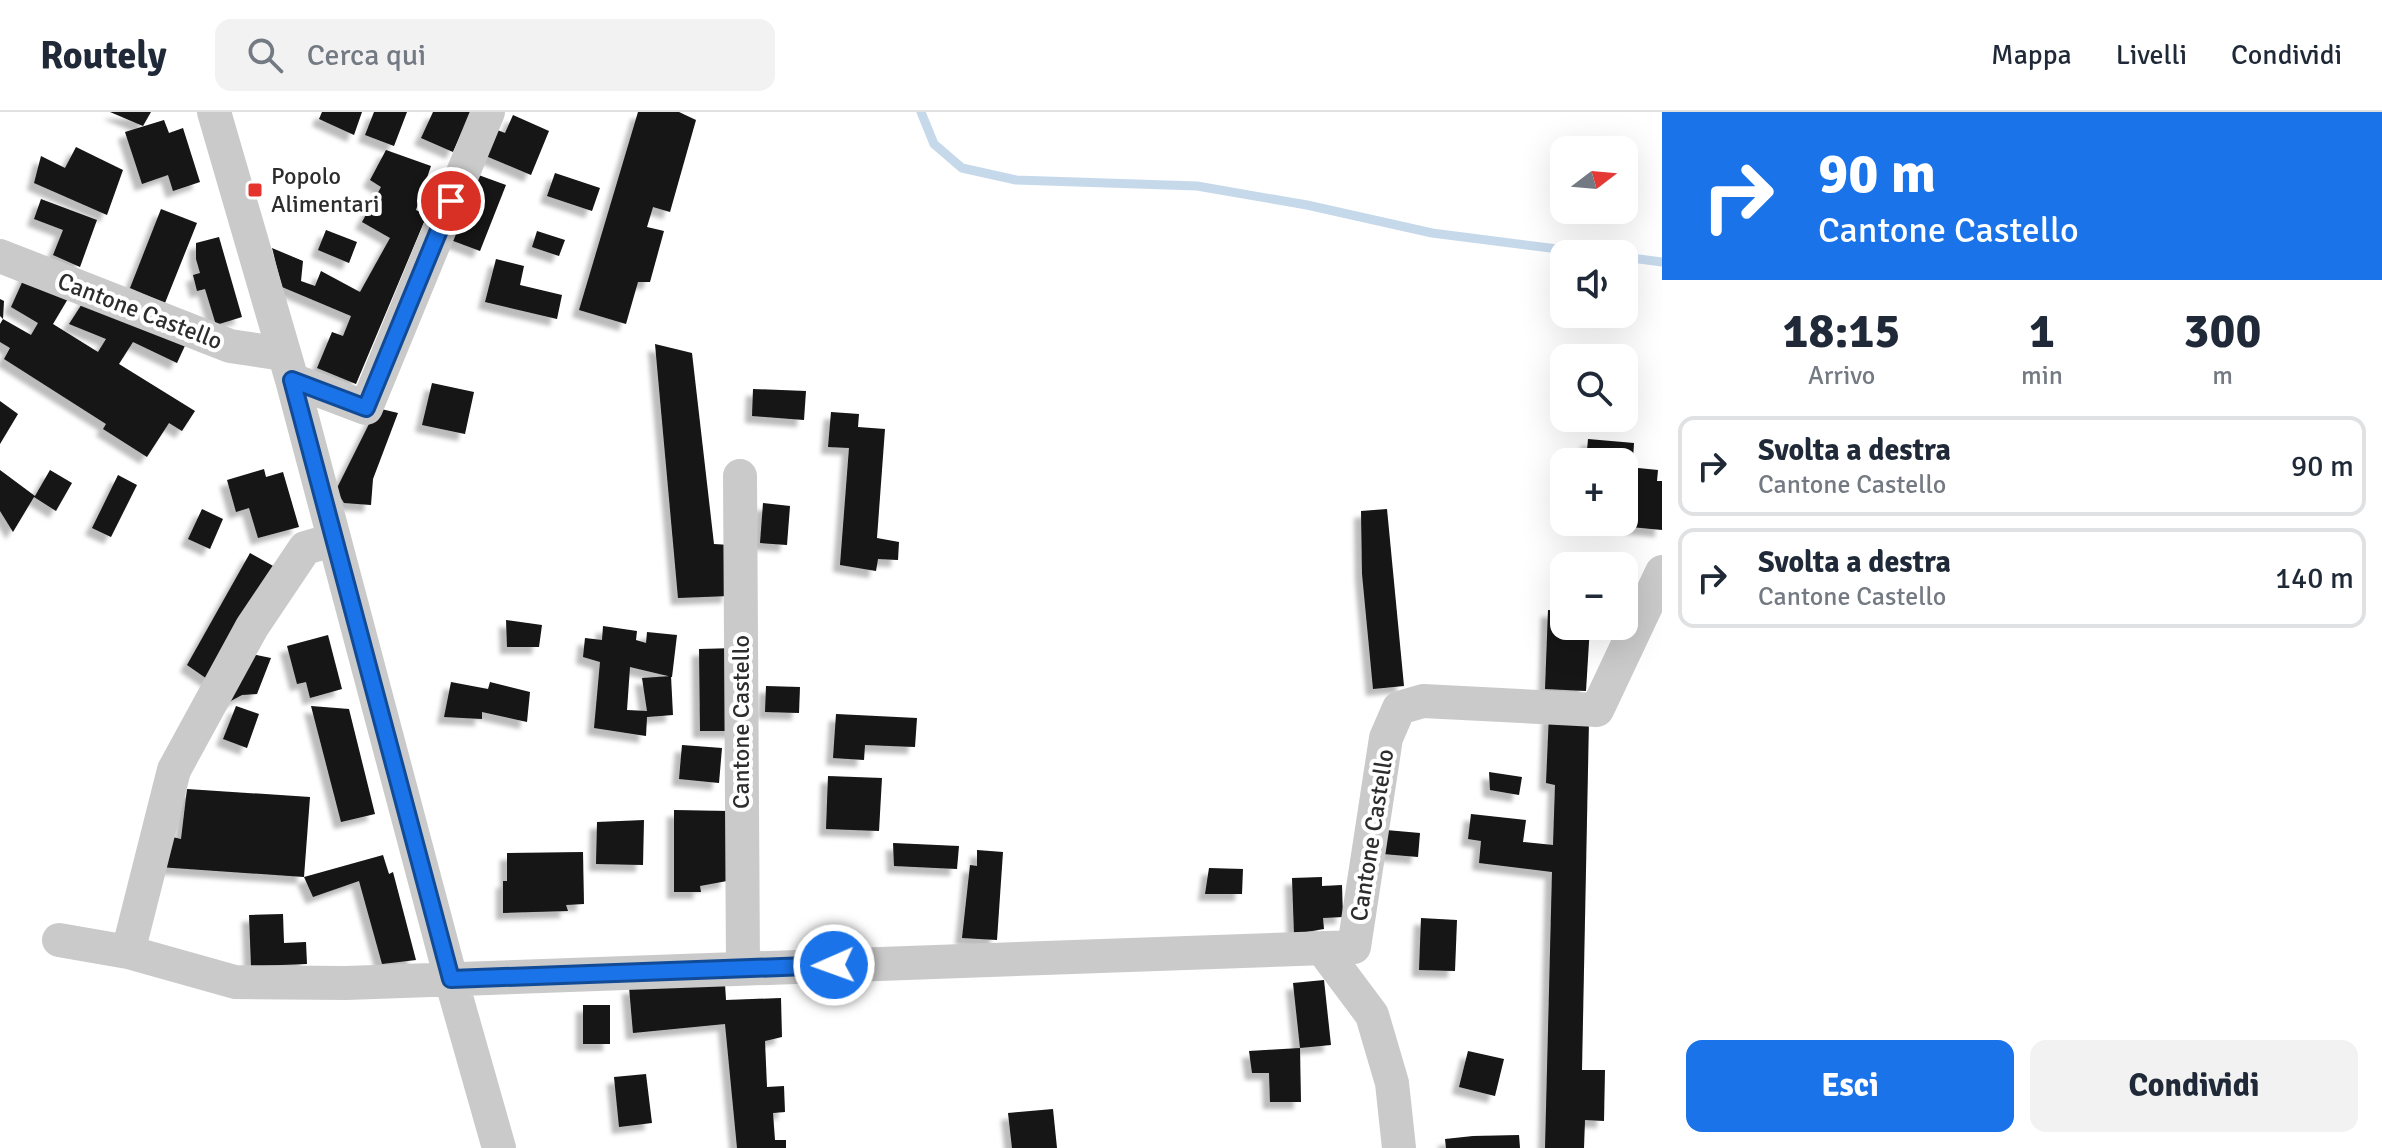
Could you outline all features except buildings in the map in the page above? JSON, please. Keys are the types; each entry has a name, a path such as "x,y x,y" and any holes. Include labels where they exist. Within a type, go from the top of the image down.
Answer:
{"street":[{"path":"214,112 287,367 499,1148"},
{"name":"Cantone Castello","path":"0,256 287,367 366,408 488,112"},
{"name":"Cantone Castello","path":"740,476 743,968"},
{"path":"128,952 174,770 252,627 305,548 333,540"},
{"name":"Cantone Castello","path":"59,940 128,952 235,982 346,983 1354,947 1386,738 1399,708 1423,701 1597,710 1662,572"},
{"path":"1322,948 1372,1015 1392,1083 1399,1148"}],"waterway":[{"path":"921,112 934,144 962,168 1016,180 1197,186 1307,205 1432,233 1550,248"},
{"path":"1638,259 1662,262"}],"place":[{"name":"Popolo Alimentari","path":"255,190"}],"route":[{"path":"451,201 366,408 292,380 451,979 834,965"}]}
